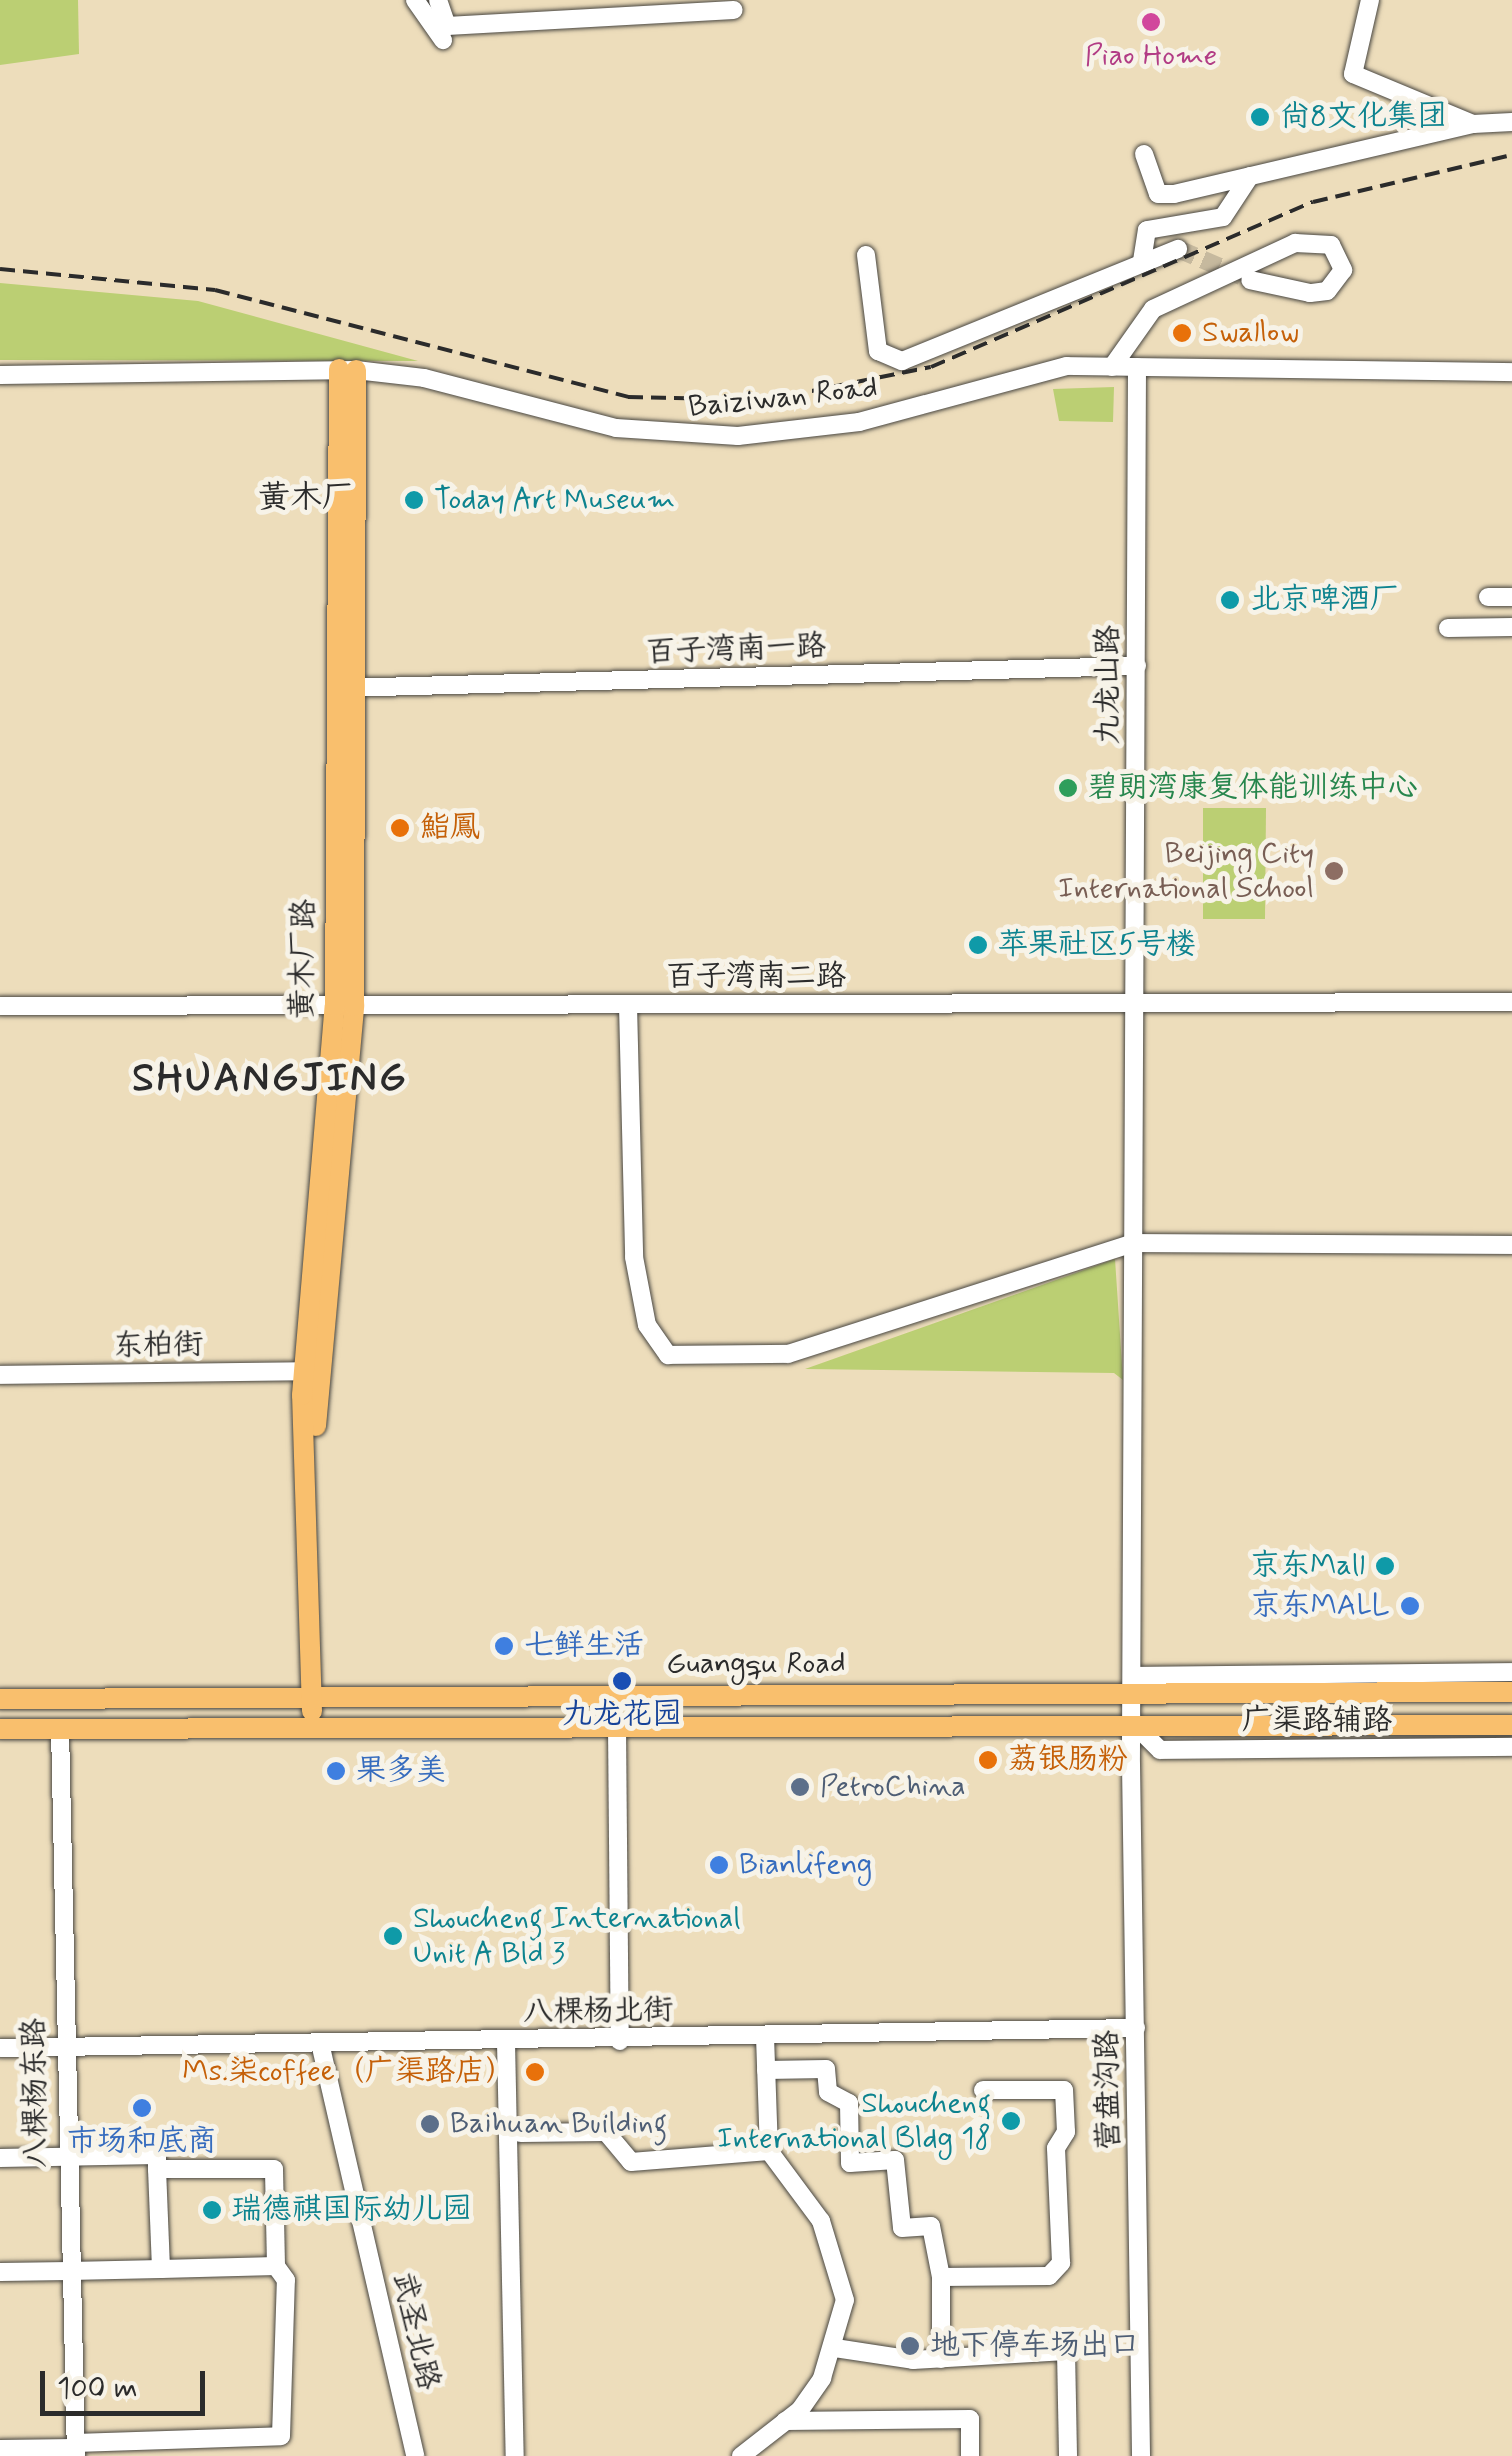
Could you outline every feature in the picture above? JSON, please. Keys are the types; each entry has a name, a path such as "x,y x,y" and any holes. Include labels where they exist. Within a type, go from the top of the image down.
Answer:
{"main road":[{"name":"黄木厂路","path":"318,1728 310,1371 344,1006 348,370"},
{"name":"Guangqu Road","path":"0,1699 319,1699 1136,1686 1512,1692"},
{"name":"Guangqu Road","path":"0,1730 1133,1723 1512,1725"}],"street":[{"path":"1370,0 1353,74 1472,124"},
{"path":"430,6 447,26 734,10"},
{"path":"430,6 444,40"},
{"path":"1144,154 1158,194 1472,124 1512,122"},
{"path":"1142,262 1147,230 1223,217 1250,176"},
{"path":"1112,367 1154,308 1295,244 1331,244 1343,270 1327,291 1310,293 1250,280"},
{"path":"866,255 878,351 902,361 1178,249"},
{"name":"Baiziwan Road","path":"0,374 348,370 424,378 616,428 738,436 859,422 1029,372 1112,367 1512,372"},
{"name":"九龙山路","path":"1134,1242 1138,368"},
{"path":"1488,596 1512,597"},
{"path":"1448,628 1512,627"},
{"name":"百子湾南一路","path":"346,688 1137,666"},
{"name":"百子湾南二路","path":"0,1006 1512,1002"},
{"path":"628,1005 634,1257 647,1326 668,1355 788,1354 1134,1242 1512,1245"},
{"name":"营盘沟路","path":"1134,1242 1133,1723 1141,2456"},
{"name":"东柏街","path":"0,1374 310,1371"},
{"name":"广渠路辅路","path":"1136,1686 1512,1672"},
{"name":"广渠路辅路","path":"1133,1723 1160,1750 1512,1748"},
{"path":"617,1726 620,2040"},
{"name":"八棵杨东路","path":"60,1729 61,2044 75,2449"},
{"name":"八棵杨北街","path":"0,2048 1136,2028"},
{"path":"741,2456 786,2421 841,2348 844,2300 838,2259 769,2151 766,2037"},
{"path":"506,2042 514,2456"},
{"name":"武圣北路","path":"320,2044 415,2456"},
{"path":"766,2070 826,2069 828,2092 849,2103 850,2162 895,2160 902,2228 931,2226 941,2277 941,2359"},
{"path":"941,2277 1049,2276 1061,2263 1056,2148 1066,2132 1064,2090 983,2090"},
{"path":"521,2133 606,2132 631,2162 769,2151"},
{"path":"0,2158 157,2154 160,2269"},
{"path":"0,2449 75,2449 281,2436 286,2280 276,2266 274,2169 157,2169"},
{"path":"0,2272 276,2266"},
{"path":"841,2348 888,2348"},
{"path":"841,2348 941,2359 1066,2352 1068,2456"},
{"path":"786,2421 970,2419 970,2456"}],"green space":[{"path":"0,0 78,0 79,54 0,65"},
{"path":"0,283 198,301 418,361 0,360"},
{"path":"1114,387 1113,422 1059,421 1053,389"},
{"path":"1203,808 1266,808 1265,919 1203,919"},
{"path":"1115,1259 1123,1380 1114,1373 805,1369"}],"tunnel":[{"path":"1178,249 1241,276"}],"railway":[{"path":"0,269 215,290 628,397 767,400 931,367 1313,202 1512,155"}],"place":[{"name":"Piao Home","path":"1151,22"},
{"name":"尚8文化集团","path":"1260,117"},
{"name":"Swallow","path":"1182,333"},
{"name":"Today Art Museum","path":"414,500"},
{"name":"北京啤酒厂","path":"1230,600"},
{"name":"碧朗湾康复体能训练中心","path":"1068,788"},
{"name":"鮨鳳","path":"400,828"},
{"name":"Beijing City International School","path":"1334,871"},
{"name":"苹果社区5号楼","path":"978,945"},
{"name":"京东Mall","path":"1385,1566"},
{"name":"京东MALL","path":"1410,1606"},
{"name":"七鲜生活","path":"504,1646"},
{"name":"九龙花园","path":"622,1681"},
{"name":"荔银肠粉","path":"988,1760"},
{"name":"果多美","path":"336,1771"},
{"name":"PetroChina","path":"800,1787"},
{"name":"Bianlifeng","path":"719,1865"},
{"name":"Shoucheng International Unit A Bld 3","path":"393,1936"},
{"name":"Ms.柒coffee（广渠路店）","path":"535,2072"},
{"name":"市场和底商","path":"142,2108"},
{"name":"Shoucheng International Bldg 18","path":"1011,2121"},
{"name":"Baihuan Building","path":"430,2124"},
{"name":"瑞德祺国际幼儿园","path":"212,2210"},
{"name":"地下停车场出口","path":"910,2346"}],"district":[{"name":"黄木厂","path":"306,498"},
{"name":"SHUANGJING","path":"270,1079"}]}
